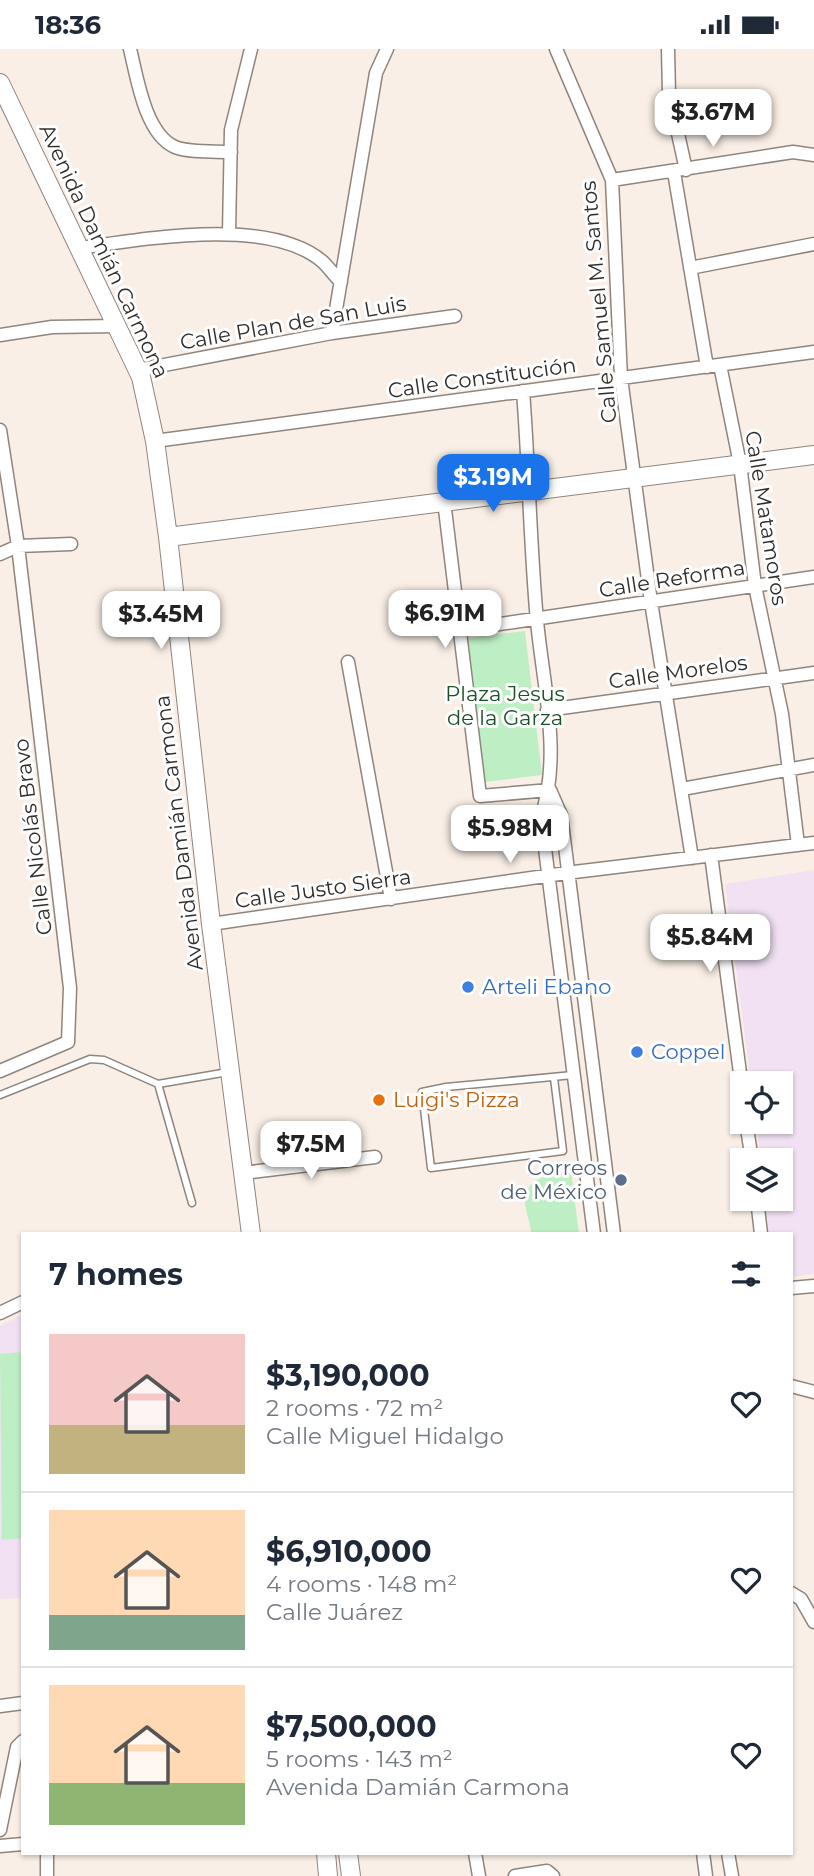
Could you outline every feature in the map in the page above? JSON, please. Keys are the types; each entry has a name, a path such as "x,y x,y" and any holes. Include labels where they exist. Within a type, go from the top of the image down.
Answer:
{"street":[{"path":"130,49 146,112 162,135 176,147 230,152"},
{"path":"229,233 231,130 251,49"},
{"path":"332,333 376,73 387,49"},
{"name":"Calle Samuel M. Santos","path":"556,49 612,180 621,378 637,477 651,602 668,693 692,858"},
{"name":"Calle Matamoros","path":"668,49 669,93 690,268 740,464 755,586 776,678 791,769 798,845"},
{"name":"Avenida Damián Carmona","path":"0,83 138,370 155,441 251,1232"},
{"path":"612,180 793,152 814,155"},
{"path":"80,248 160,236 229,233 293,246 322,261 341,282"},
{"path":"690,268 814,244"},
{"name":"Calle Plan de San Luis","path":"138,370 332,333 455,316"},
{"path":"0,335 52,327 117,326"},
{"name":"Calle Constitución","path":"155,441 814,352"},
{"path":"523,391 537,619 547,710 550,790 541,817 594,1232"},
{"name":"Calle Nicolás Bravo","path":"0,430 18,546 70,988 68,1042 0,1071"},
{"path":"168,537 814,455"},
{"path":"444,501 480,796 550,790"},
{"path":"0,554 18,546 71,544"},
{"name":"Calle Reforma","path":"460,630 814,577"},
{"path":"348,662 391,899"},
{"name":"Calle Morelos","path":"547,710 814,673"},
{"path":"682,789 814,765"},
{"path":"550,790 561,814 566,873 614,1232"},
{"name":"Calle Justo Sierra","path":"212,924 566,873 814,843"},
{"path":"711,855 740,1071"},
{"path":"585,1154 603,1152"},
{"path":"243,1173 375,1157"},
{"path":"758,1211 761,1232"},
{"path":"793,1288 814,1286"},
{"path":"0,1313 21,1303"},
{"path":"793,1387 814,1392"},
{"path":"793,1594 801,1599 814,1622"},
{"path":"0,1706 21,1703"},
{"path":"0,1830 17,1747 21,1743"},
{"path":"0,1846 21,1845"},
{"path":"47,1855 47,1876"},
{"path":"326,1855 328,1876"},
{"path":"348,1855 351,1876"},
{"path":"475,1855 479,1876"},
{"path":"703,1855 706,1876"},
{"path":"729,1855 732,1876"},
{"path":"515,1876 547,1871 553,1876"}],"lane":[{"path":"0,1095 90,1059 104,1060 158,1084 230,1071"},
{"path":"554,1078 563,1151 431,1168 422,1092 446,1087 575,1075"},
{"path":"158,1084 192,1203"}],"shaded area":[{"path":"814,870 814,1274 793,1277 793,1232 768,1232 767,1211 793,1211 793,1148 759,1148 758,1134 793,1134 793,1071 749,1071 725,884"},
{"path":"21,1315 21,1598 0,1599 0,1326"}],"green space":[{"name":"Plaza Jesus de la Garza","path":"525,631 542,775 485,782 468,638"},
{"path":"571,1170 579,1232 531,1232 526,1193 535,1182 549,1175"},
{"path":"21,1352 21,1538 2,1540 0,1354"}],"place":[{"name":"Arteli Ebano","path":"468,987"},
{"name":"Coppel","path":"637,1052"},
{"name":"Luigi's Pizza","path":"379,1100"},
{"name":"Correos de México","path":"621,1180"}]}
